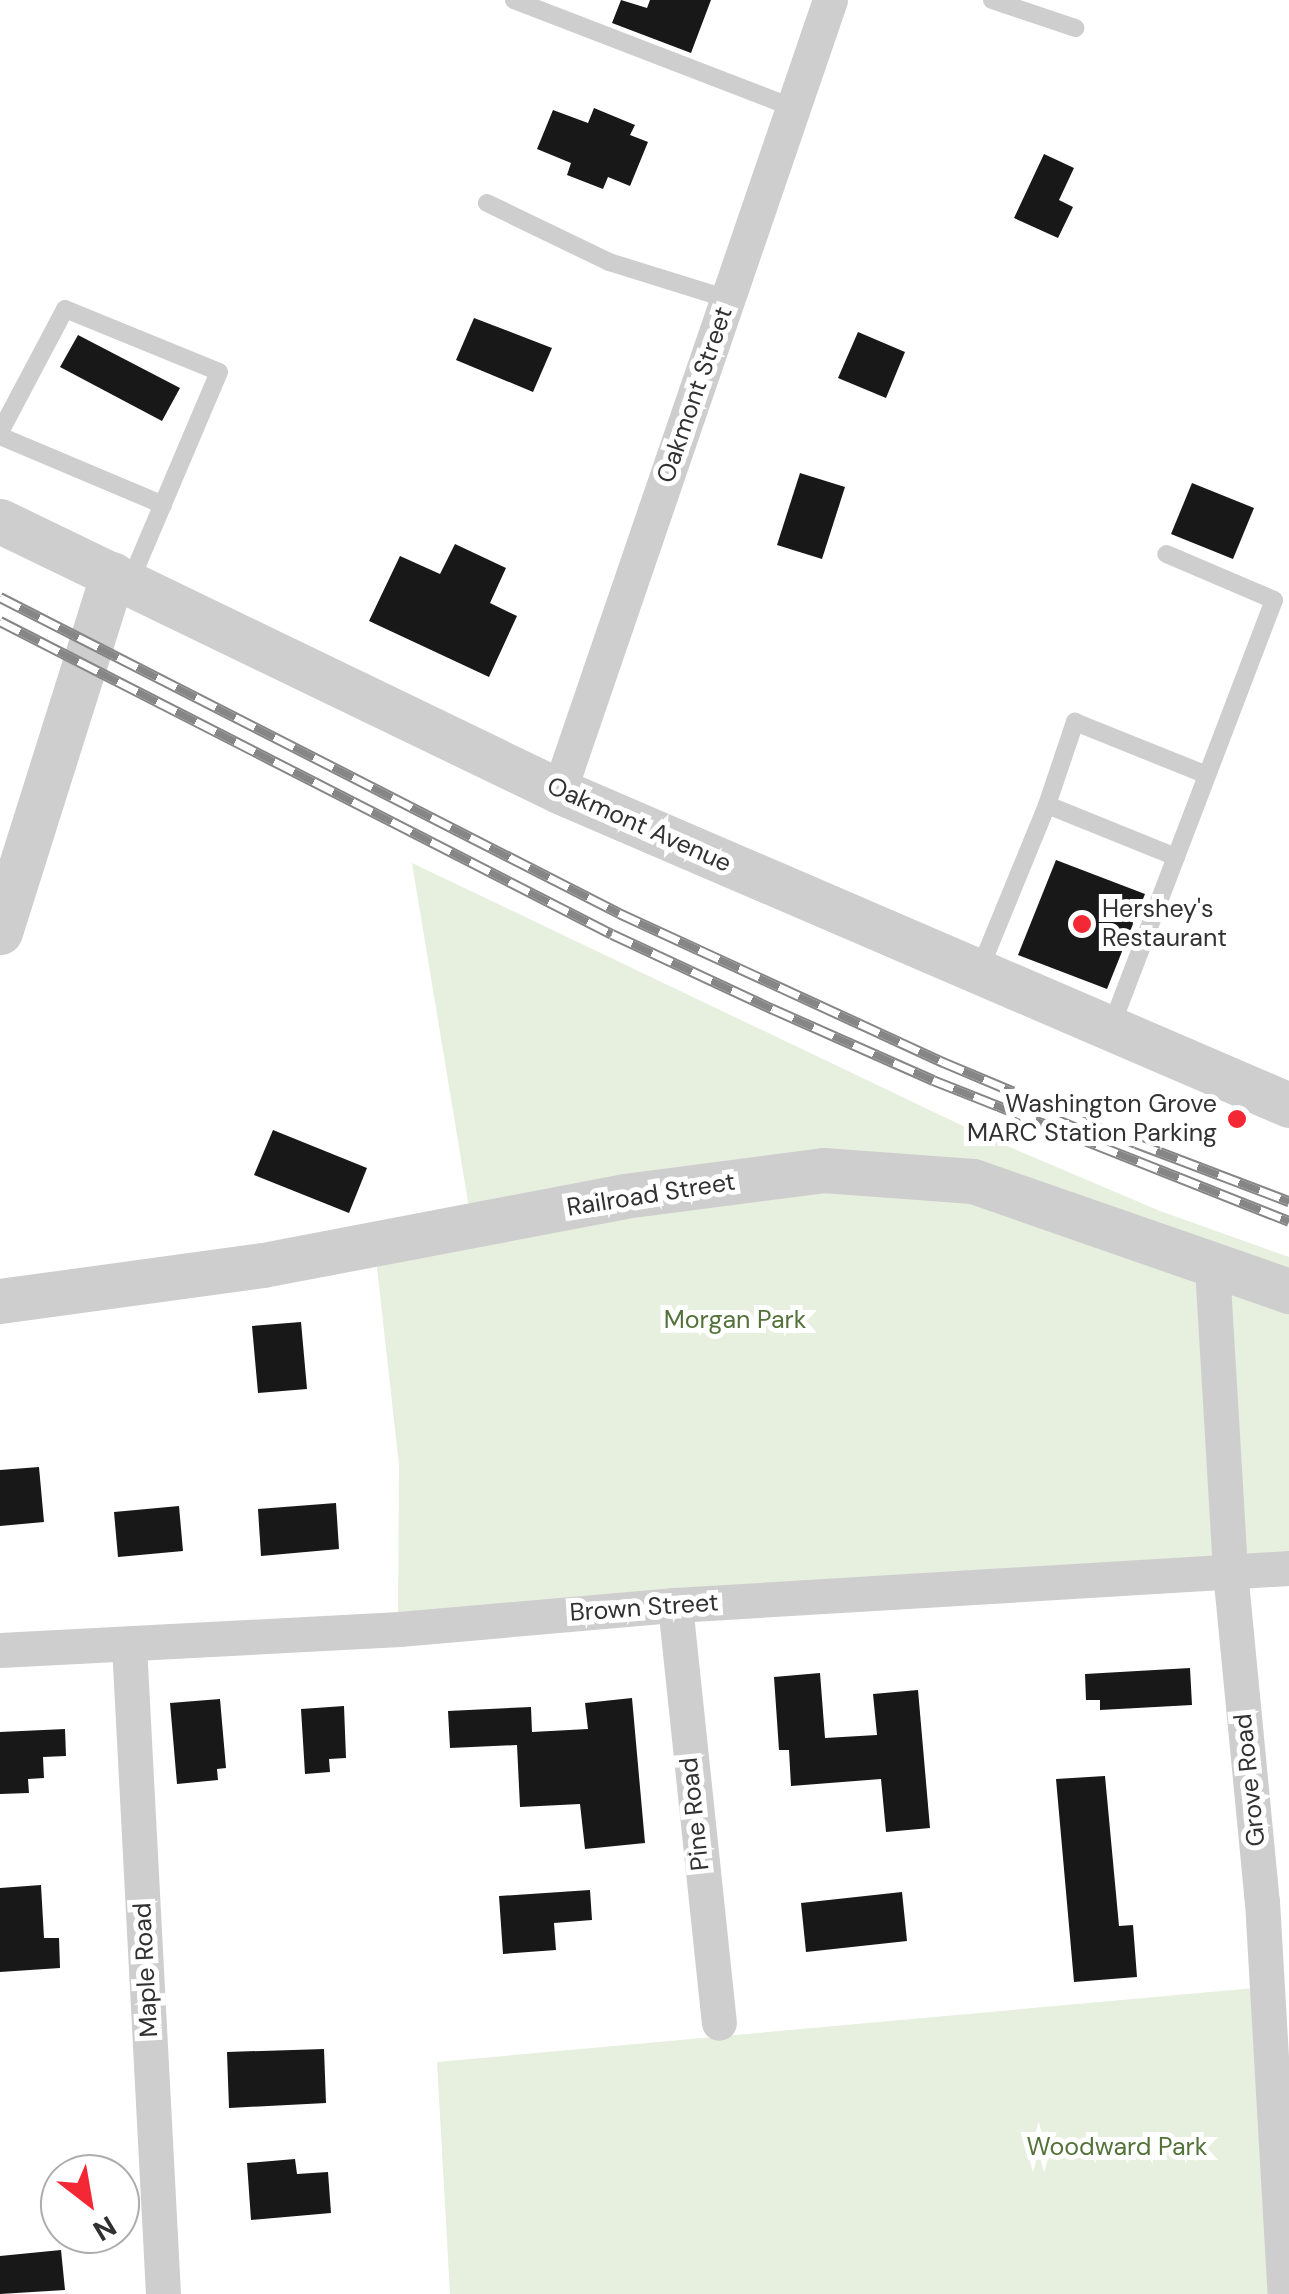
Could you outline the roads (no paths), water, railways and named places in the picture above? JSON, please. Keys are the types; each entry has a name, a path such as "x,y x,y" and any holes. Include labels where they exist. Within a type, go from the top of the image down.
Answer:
{"street":[{"name":"Oakmont Street","path":"559,790 830,0"},
{"name":"Oakmont Avenue","path":"0,521 559,790 1289,1105"},
{"path":"2,917 122,578"},
{"name":"Railroad Street","path":"0,1301 263,1265 624,1196 823,1170 973,1181 1289,1291"},
{"name":"Grove Road","path":"1212,1267 1230,1571 1262,1901 1284,2294"},
{"name":"Brown Street","path":"0,1650 399,1629 674,1605 1289,1568"},
{"name":"Pine Road","path":"674,1605 719,2023"},
{"name":"Maple Road","path":"129,1645 163,2294"}],"lane":[{"path":"514,0 794,108"},
{"path":"992,0 1075,28"},
{"path":"487,203 610,262 728,299"},
{"path":"122,578 164,506 219,372 64,309 0,434 164,506"},
{"path":"1110,1030 1274,600 1166,554"},
{"path":"978,972 1047,805 1076,722 1207,775"},
{"path":"1047,805 1176,857"}],"railway":[{"path":"0,597 619,913 943,1062 1136,1143 1289,1201"},
{"path":"0,621 612,934 773,1009 933,1080 1289,1221"}],"place":[{"name":"Hershey's Restaurant","path":"1082,924"},
{"name":"Washington Grove MARC Station Parking","path":"1237,1119"}],"park label":[{"name":"Morgan Park","path":"735,1320"},
{"name":"Woodward Park","path":"1117,2147"}]}
